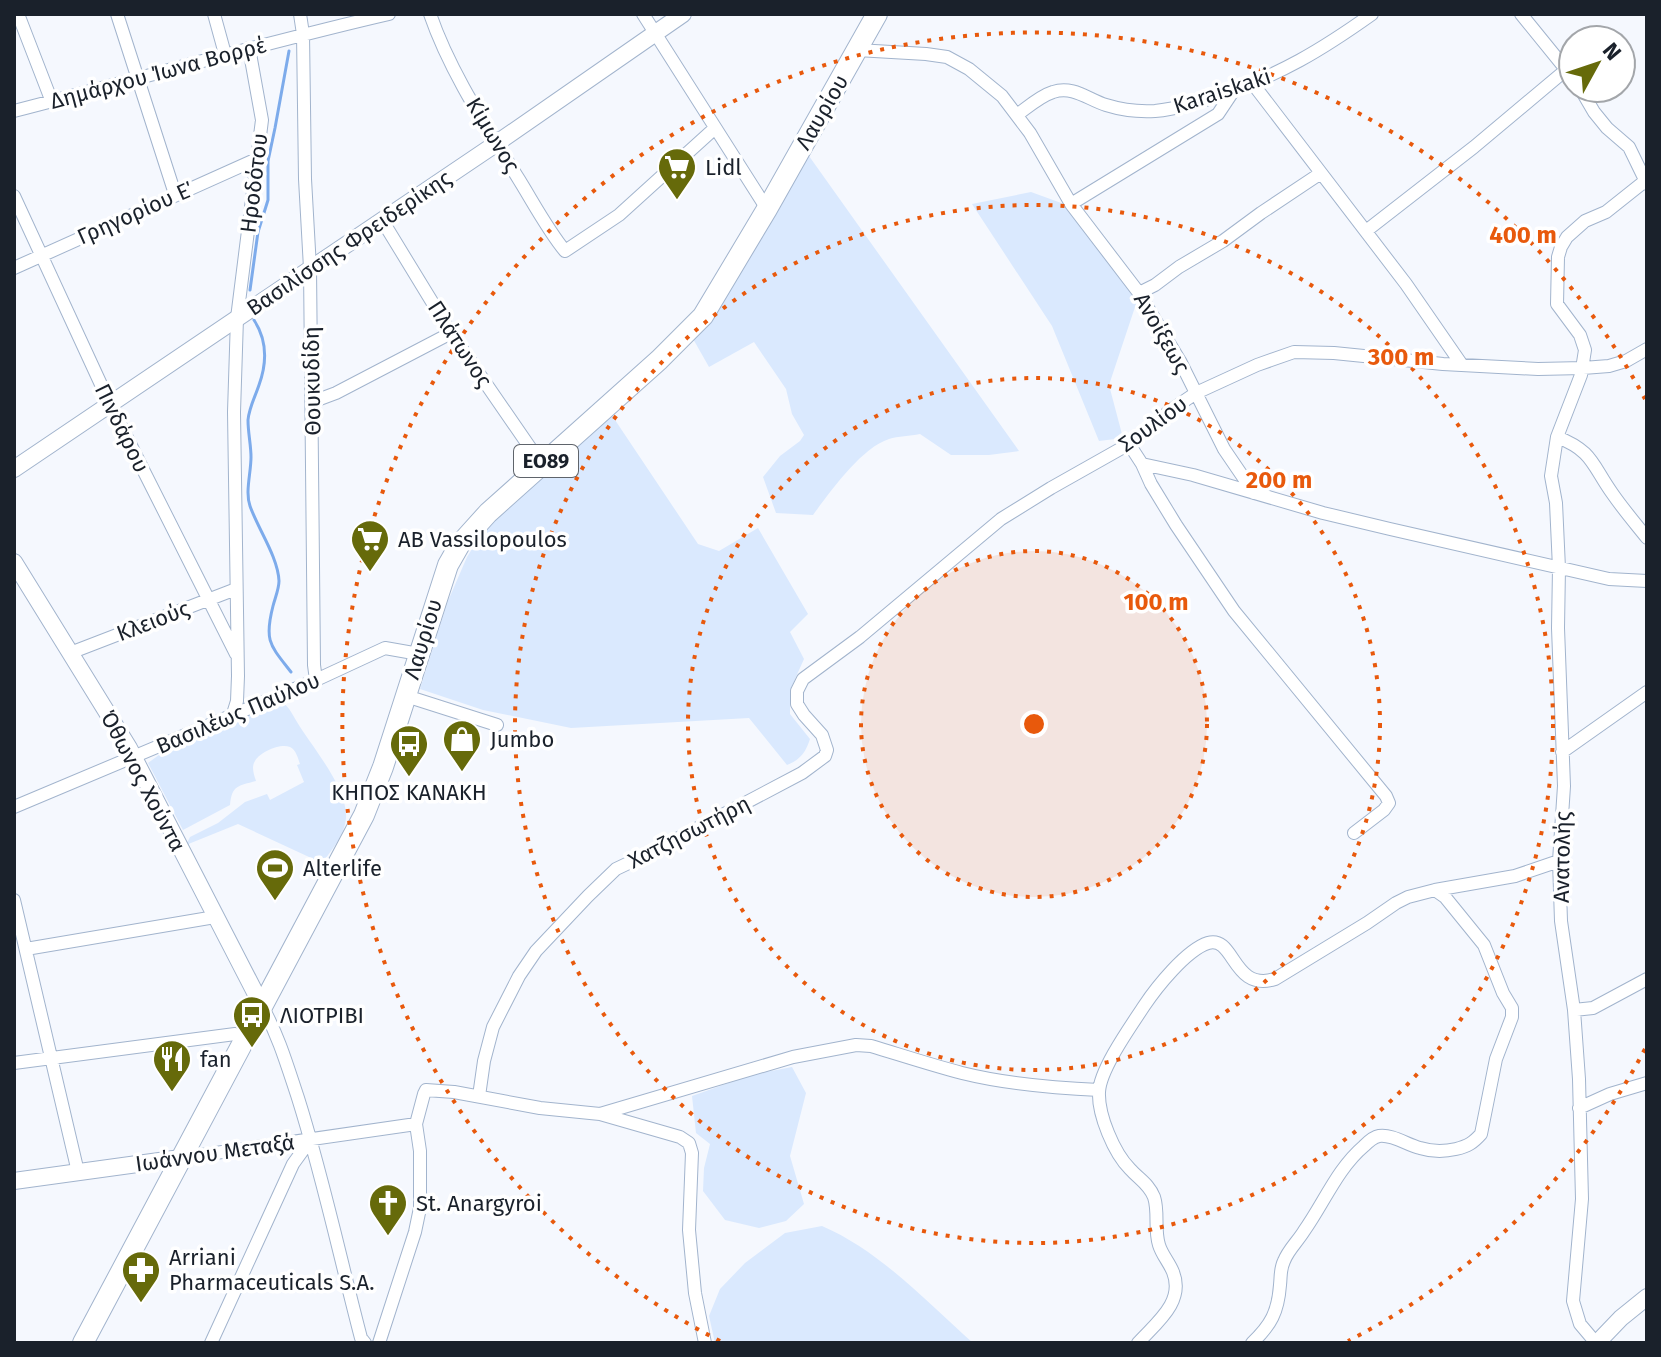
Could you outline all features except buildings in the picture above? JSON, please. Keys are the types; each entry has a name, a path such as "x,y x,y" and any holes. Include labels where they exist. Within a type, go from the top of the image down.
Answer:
{"main road":[{"name":"Λαυρίου","path":"83,1343 364,815 452,556 476,524 659,360 703,316 877,14"}],"street":[{"path":"18,14 52,102"},
{"path":"117,14 175,194"},
{"path":"214,14 225,54"},
{"name":"Θουκυδίδη","path":"300,14 310,268 316,680"},
{"name":"Δημάρχου Ίωνα Βορρέ","path":"14,111 389,14"},
{"name":"Κίμωνος","path":"430,14 441,45 497,143 565,251 619,215 715,128"},
{"path":"643,14 767,209"},
{"name":"Βασιλίσσης Φρειδερίκης","path":"14,469 683,14"},
{"name":"Karaiskaki","path":"1017,115 1060,90 1136,112 1172,108 1253,84 1315,53 1372,14"},
{"path":"1521,14 1557,57"},
{"name":"Ηροδότου","path":"233,714 237,701 234,412 237,318 262,120 249,48"},
{"name":"Ανοίξεως","path":"857,50 926,54 954,60 992,87 1017,115 1040,148 1071,204 1139,293 1174,351 1224,449 1254,493"},
{"path":"1366,231 1557,83"},
{"path":"1253,84 1406,284 1462,365"},
{"path":"1071,204 1218,114 1234,90"},
{"path":"1583,368 1584,343 1557,304 1559,252 1564,241 1578,226 1606,212 1646,183 1629,147 1607,128 1589,104"},
{"name":"Γρηγορίου Ε΄","path":"14,268 257,159"},
{"path":"1139,293 1223,241 1321,173"},
{"name":"Πινδάρου","path":"14,196 110,404 237,657"},
{"name":"Πλάτωνος","path":"382,220 451,333 542,465"},
{"path":"312,402 336,393 451,333"},
{"name":"Σουλίου","path":"827,750 822,735 797,704 797,691 803,679 860,637 1001,519 1129,444 1163,415 1196,393 1294,352 1538,369 1621,363 1647,349"},
{"name":"Ανατολής","path":"1583,368 1557,437 1551,476 1556,503 1559,568 1564,786 1559,861 1561,921 1574,1010 1582,1199 1573,1301 1580,1324 1596,1343"},
{"path":"1557,437 1573,443 1591,459 1647,538"},
{"path":"1129,444 1176,525 1234,611 1386,796 1389,803 1384,810 1354,833"},
{"path":"1142,464 1193,475 1350,519 1559,568 1609,579 1647,581"},
{"name":"Όθωνος Χούντα","path":"14,562 134,758 262,1006"},
{"name":"Κλειούς","path":"70,653 236,589"},
{"name":"Βασιλέως Παύλου","path":"14,807 385,648 419,654"},
{"path":"1562,752 1647,692"},
{"path":"406,696 497,725"},
{"name":"Χατζησωτήρη","path":"479,1096 493,1027 519,976 536,951 588,896 616,869 802,773 820,762 827,750"},
{"path":"1138,1343 1170,1308 1176,1293 1175,1278 1159,1244 1153,1195 1116,1150 1104,1118 1099,1090 1115,1052 1150,997 1173,969 1200,946 1218,943 1249,979 1267,982 1396,903 1435,890 1515,876 1559,861"},
{"path":"1252,1343 1268,1328 1273,1318 1285,1256 1358,1151 1379,1136 1438,1152 1468,1146 1481,1134 1496,1059 1512,1017 1512,1008 1484,945 1445,897 1435,890"},
{"path":"14,900 78,1172"},
{"path":"26,949 215,917"},
{"path":"1574,1010 1593,1008 1647,979"},
{"path":"262,1006 276,1032 311,1139 361,1338 365,1343"},
{"path":"14,1063 235,1034 243,1039"},
{"path":"600,1114 793,1057 856,1045 871,1046 962,1073 1099,1090"},
{"path":"1579,1108 1610,1094 1647,1083"},
{"path":"379,1343 420,1208 420,1151 416,1124 426,1090 600,1114 680,1137 689,1143 692,1153 691,1267 705,1343"},
{"name":"Ιωάννου Μεταξά","path":"14,1181 416,1124"},
{"path":"211,1343 293,1164 311,1139"},
{"path":"1596,1343 1647,1297"}],"shaded area":[{"path":"802,154 809,156 1019,451 951,455 920,434 893,438 878,444 857,461 813,515 776,513 763,477 780,456 804,435 792,414 786,389 754,342 709,367 692,337"},
{"path":"1031,192 1064,204 1137,301 1109,385 1123,438 1099,441 1052,326 972,204"},
{"path":"609,411 698,544 719,551 758,528 808,614 790,632 804,659 790,690 790,714 810,739 802,755 792,763 787,765 749,718 571,728 483,710 420,689 448,601 467,557 482,533 524,494 542,470"},
{"path":"269,702 282,702 289,709 328,768 345,806 343,830 322,863 238,824 186,845 190,837 218,823 245,802 267,794 270,800 304,782 297,765 300,764 298,757 290,747 276,747 261,754 253,766 256,781 237,787 230,805 183,830 148,763 163,752"},
{"path":"792,1067 806,1093 790,1156 804,1204 786,1221 759,1228 725,1220 703,1191 710,1144 696,1133 692,1096 751,1075"},
{"path":"822,1226 883,1263 973,1343 715,1343 709,1316 720,1289 745,1263 785,1233"}],"waterway":[{"path":"250,290 258,232 268,200 268,161 289,51"},
{"path":"254,320 261,336 264,360 262,377 248,420 251,457 249,501 278,572 269,635 278,655 291,672"}],"place":[{"name":"Lidl","path":"677,201"},
{"name":"AB Vassilopoulos","path":"370,573"},
{"name":"Jumbo","path":"462,773"},
{"name":"ΚΗΠΟΣ ΚΑΝΑΚΗ","path":"409,778"},
{"name":"Alterlife","path":"275,902"},
{"name":"ΛΙΟΤΡΙΒΙ","path":"252,1049"},
{"name":"fan","path":"172,1093"},
{"name":"St. Anargyroi","path":"388,1237"},
{"name":"Arriani Pharmaceuticals S.A.","path":"141,1304"}]}
